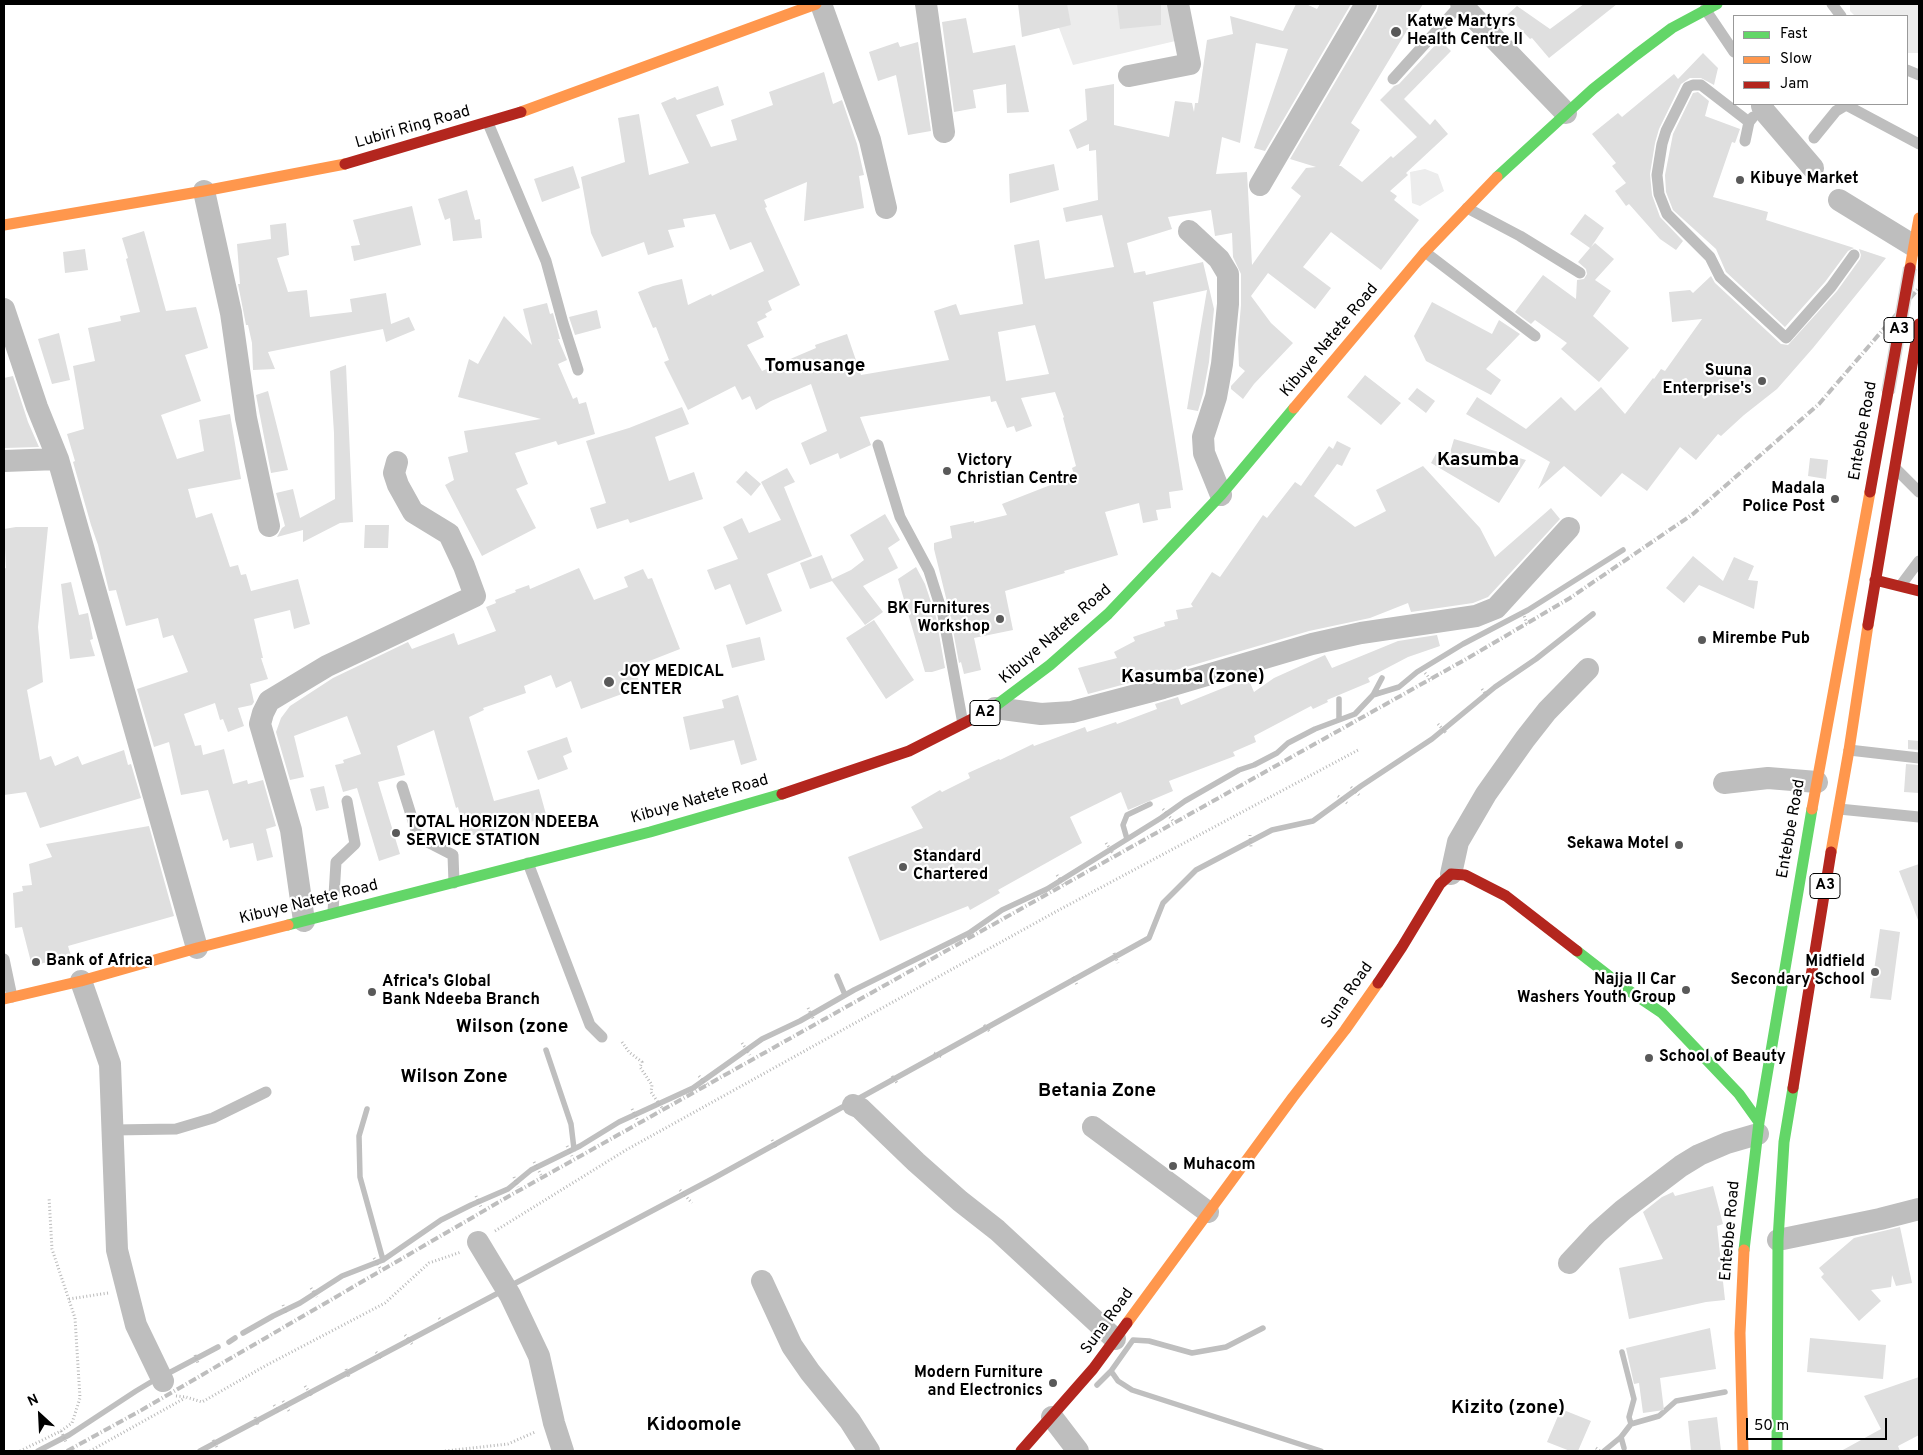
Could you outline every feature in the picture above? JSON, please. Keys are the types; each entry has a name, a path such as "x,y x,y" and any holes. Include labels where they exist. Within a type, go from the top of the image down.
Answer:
{"main road":[{"name":"Lubiri Ring Road","path":"4,225 204,191 356,162 542,106 816,4"},
{"name":"Kibuye Natete Road","path":"8,998 81,981 197,948 650,832 790,792 909,751 995,708 1108,614 1221,495 1425,252 1466,208 1593,89 1672,28 1717,4"},
{"name":"Entebbe Road","path":"1743,1451 1740,1327 1744,1247 1759,1128 1799,877 1919,218"},
{"name":"A3","path":"1777,1451 1778,1240 1784,1142 1849,750 1875,580 1919,324"},
{"path":"1875,580 1919,591"},
{"path":"1451,874 1465,876 1506,896 1622,986 1662,1013 1739,1094 1759,1128"},
{"name":"Suna Road","path":"1021,1451 1052,1418 1116,1339 1293,1097 1345,1030 1402,947 1440,884 1451,874"}],"street":[{"path":"821,4 870,140 886,208"},
{"path":"926,4 944,132"},
{"path":"1129,76 1190,64 1178,4"},
{"path":"1260,185 1366,4"},
{"path":"1461,4 1566,114"},
{"path":"1758,111 1765,112 1813,168"},
{"path":"204,191 231,313 246,418 269,526"},
{"path":"1839,200 1914,246"},
{"path":"1189,231 1219,259 1228,274 1228,304 1222,364 1216,397 1203,437 1204,454 1221,495"},
{"path":"4,309 37,407 58,459 197,948"},
{"path":"4,462 58,459"},
{"path":"304,922 291,830 260,724 269,701 327,666 475,596 449,534 413,512 398,485 394,473 397,462"},
{"path":"995,708 1041,714 1072,712 1163,688 1312,644 1361,633 1476,616 1496,608 1569,528"},
{"path":"1451,874 1458,842 1486,794 1542,718 1588,669"},
{"path":"1724,783 1768,778 1817,782"},
{"path":"81,981 110,1064 117,1250 136,1325 161,1376"},
{"path":"853,1105 860,1108 916,1162 960,1201 997,1230 1116,1339"},
{"path":"1093,1127 1208,1212"},
{"path":"1569,1263 1597,1233 1623,1210 1681,1166 1699,1155 1759,1128"},
{"path":"1778,1240 1919,1209"},
{"path":"478,1242 505,1287 539,1356 554,1424 564,1451"},
{"path":"762,1281 792,1346 810,1372 850,1421 869,1451"},
{"path":"1052,1418 1078,1451"}],"lane":[{"path":"1393,80 1461,4"},
{"path":"1832,4 1840,15"},
{"path":"1705,9 1733,51"},
{"path":"1733,100 1701,85 1688,87 1666,131 1662,144 1657,176 1659,194 1666,214 1710,257 1720,277 1786,338 1831,287 1854,255"},
{"path":"1745,105 1758,111 1745,141"},
{"path":"1814,138 1836,111 1846,105 1919,144"},
{"path":"488,123 546,261 578,370"},
{"path":"1466,208 1520,236 1580,273"},
{"path":"1425,252 1535,336"},
{"path":"878,446 900,517 929,571 943,614 963,725"},
{"path":"1894,468 1919,492"},
{"path":"1901,585 1919,561"},
{"path":"1849,750 1919,758"},
{"path":"402,786 418,836 453,855 454,882"},
{"path":"333,914 336,862 355,844 347,801"},
{"path":"1838,808 1919,817"},
{"path":"528,863 590,1026 602,1037"},
{"path":"4,959 8,998"},
{"path":"113,1130 176,1129 213,1118 266,1092"}],"path":[{"path":"1523,613 1527,624"},
{"path":"1425,673 1432,681"},
{"path":"1482,689 1487,696"},
{"path":"1438,724 1446,733"},
{"path":"161,1376 169,1391 165,1396 186,1397 202,1402 265,1366 385,1303 430,1263 461,1252 626,1150 1057,911 1360,749"},
{"path":"1351,787 1358,795"},
{"path":"1338,796 1348,804"},
{"path":"1163,809 1173,822"},
{"path":"1250,835 1251,847"},
{"path":"1106,843 1114,855"},
{"path":"1057,875 1064,884"},
{"path":"1114,953 1118,963"},
{"path":"1073,977 1076,985"},
{"path":"808,1008 814,1020"},
{"path":"984,1025 990,1032"},
{"path":"622,1042 629,1052 642,1062 640,1067 652,1085 651,1092 656,1096 662,1108"},
{"path":"742,1043 750,1054"},
{"path":"934,1053 942,1057"},
{"path":"699,1076 707,1086"},
{"path":"892,1076 896,1083"},
{"path":"632,1109 638,1121"},
{"path":"772,1140 777,1149"},
{"path":"567,1146 572,1156"},
{"path":"534,1162 541,1175"},
{"path":"514,1177 518,1187"},
{"path":"680,1190 692,1203"},
{"path":"476,1196 481,1207"},
{"path":"20,1451 61,1431 72,1423 80,1398 75,1318 52,1249 48,1197"},
{"path":"374,1258 380,1268"},
{"path":"311,1288 318,1297"},
{"path":"69,1299 126,1290"},
{"path":"283,1305 287,1314"},
{"path":"439,1318 445,1326"},
{"path":"405,1335 412,1344"},
{"path":"376,1352 382,1360"},
{"path":"195,1355 198,1363"},
{"path":"346,1369 349,1377"},
{"path":"305,1386 312,1396"},
{"path":"90,1451 186,1397"},
{"path":"283,1401 289,1411"},
{"path":"274,1405 279,1413"},
{"path":"255,1417 258,1425"},
{"path":"445,1451 508,1444 554,1424"},
{"path":"61,1431 66,1442"},
{"path":"213,1440 218,1449"}],"shaded area":[{"path":"1050,4 1176,4 1184,39 1073,65"},
{"path":"1850,4 1919,4 1919,53 1908,53 1908,15 1854,15 1850,11"},
{"path":"1425,169 1438,174 1444,191 1420,206 1412,203 1410,172"}],"building":[{"path":"1018,4 1067,4 1071,25 1022,37"},
{"path":"1117,4 1161,4 1161,25 1120,29"},
{"path":"1296,4 1306,4 1317,9 1320,4 1351,4 1265,151 1254,148 1288,49 1256,43 1240,143 1222,137 1216,174 1247,172 1252,265 1301,196 1291,188 1306,168 1316,167 1290,159 1377,11 1379,4 1423,4 1351,123 1360,130 1339,166 1362,182 1391,156 1393,158 1417,137 1380,100 1394,86 1399,84 1440,40 1451,51 1404,99 1430,125 1435,119 1448,134 1406,173 1408,175 1390,191 1397,196 1394,200 1419,220 1381,270 1331,232 1303,267 1331,288 1315,309 1268,273 1251,296 1271,323 1293,343 1254,384 1243,399 1231,389 1231,386 1245,371 1239,366 1238,340 1241,274 1233,257 1232,233 1215,236 1211,210 1168,217 1172,229 1127,243 1134,273 1145,271 1146,275 1203,262 1214,309 1209,362 1198,411 1187,409 1207,290 1153,302 1183,490 1169,492 1171,508 1156,510 1158,520 1143,523 1139,503 1105,512 1118,555 1005,591 1013,630 974,638 981,670 964,674 961,662 959,663 934,543 952,538 950,526 974,521 974,523 1007,515 1002,504 1074,475 1072,468 1076,466 1064,417 1055,392 1021,398 1032,426 1016,432 1014,426 1007,428 996,401 991,402 990,396 860,417 871,445 840,459 838,453 810,465 801,443 827,431 811,384 771,401 756,410 750,396 742,400 735,386 688,410 664,362 669,360 656,327 653,328 638,292 653,286 682,279 688,305 711,294 712,296 764,271 751,242 730,250 715,214 683,219 685,227 668,230 674,247 648,255 644,242 602,257 591,233 581,177 625,162 618,118 639,114 649,175 689,163 661,103 675,97 677,100 718,86 724,105 696,115 711,147 737,140 731,120 773,105 769,92 824,72 833,104 842,100 857,144 864,175 859,176 864,208 804,221 807,182 764,200 767,207 765,208 800,285 768,301 772,310 765,314 767,317 757,322 764,337 747,345 762,371 816,348 815,345 847,334 861,375 949,360 934,311 956,304 960,315 1023,304 1014,245 1039,240 1045,279 1114,267 1102,215 1066,222 1063,208 1098,200 1096,150 1089,151 1089,144 1077,149 1069,130 1087,120 1085,89 1114,84 1114,125 1169,137 1175,101 1192,103 1194,112 1195,103 1198,103 1207,40 1233,34 1230,16 1283,31","holes":["1035,325 1049,374 1006,381 998,332"]},
{"path":"1584,4 1617,4 1549,58 1532,38 1530,39 1507,15 1517,6 1550,29"},
{"path":"966,18 973,53 1015,45 1029,112 1007,113 1006,84 973,90 976,108 954,112 942,22"},
{"path":"898,42 900,47 918,42 931,131 908,135 896,75 878,81 869,52"},
{"path":"1703,53 1718,68 1714,85 1701,78 1690,78 1681,84 1659,129 1650,174 1652,195 1660,217 1683,241 1676,250 1660,239 1629,204 1626,206 1615,191 1626,183 1612,166 1616,163 1592,134 1618,113 1622,117 1674,74 1678,79"},
{"path":"1698,92 1709,101 1705,116 1740,129 1735,143 1732,142 1713,197 1768,212 1766,220 1854,248 1848,251 1825,282 1785,327 1726,272 1716,249 1673,210 1666,192 1665,175 1673,134 1693,93"},
{"path":"1054,164 1059,190 1010,203 1009,174"},
{"path":"573,166 580,188 542,202 534,179"},
{"path":"467,190 475,220 480,219 482,238 453,241 450,218 445,220 438,199"},
{"path":"412,206 421,245 354,261 351,246 360,245 353,220"},
{"path":"1585,214 1604,228 1591,247 1595,243 1614,259 1595,280 1611,291 1593,316 1629,348 1599,382 1561,349 1567,343 1535,320 1531,324 1515,312 1543,275 1576,299 1577,280 1584,279 1587,274 1586,269 1578,262 1590,248 1570,234"},
{"path":"286,223 289,255 277,258 288,292 307,290 310,317 352,312 350,299 386,293 391,324 409,317 415,330 386,342 383,329 268,352 275,369 253,370 252,343 248,325 246,325 238,284 240,284 237,244 271,239 270,225"},
{"path":"144,231 166,311 196,307 208,348 185,355 201,401 161,415 177,459 204,451 199,420 230,414 241,479 188,489 196,518 212,513 230,567 238,565 241,575 246,574 251,591 298,579 310,624 294,629 290,610 254,619 263,658 261,658 268,679 250,684 254,702 252,705 238,708 244,726 228,732 223,719 220,720 215,703 184,714 195,746 201,745 203,755 224,749 233,784 247,780 248,784 263,780 276,826 266,829 273,857 257,861 253,843 230,848 228,839 223,841 208,790 181,795 169,742 154,747 137,689 188,672 173,635 163,638 158,618 126,626 116,590 109,591 67,434 84,429 73,366 95,361 88,328 121,321 120,316 140,312 122,238"},
{"path":"85,249 88,270 65,273 63,252"},
{"path":"1859,249 1886,258 1813,348 1777,389 1721,436 1718,434 1696,460 1680,447 1647,491 1622,473 1601,497 1564,466 1538,489 1550,462 1466,414 1477,397 1526,429 1561,397 1575,411 1601,387 1625,414 1661,369 1665,371 1702,319 1672,322 1669,292 1690,290 1693,293 1711,276 1715,283 1781,344 1788,345 1837,291 1860,259"},
{"path":"1432,302 1492,334 1499,320 1520,334 1486,369 1501,380 1491,395 1426,361 1414,336"},
{"path":"547,303 550,314 553,313 560,339 558,339 567,360 558,364 573,399 577,397 579,404 586,402 595,434 558,445 556,441 515,453 528,484 516,489 536,528 482,556 445,485 454,480 448,457 468,452 464,431 541,419 458,397 469,359 478,364 504,316 532,345 523,309"},
{"path":"597,310 601,328 575,335 569,317"},
{"path":"59,333 70,380 52,384 38,339"},
{"path":"346,365 353,522 340,523 303,542 303,530 277,537 285,526 276,493 293,489 300,518 335,499 334,433 330,371"},
{"path":"1365,375 1401,403 1381,425 1347,397"},
{"path":"13,376 28,422 39,447 4,448 4,378"},
{"path":"1417,388 1435,401 1426,413 1408,399"},
{"path":"268,391 288,470 271,473 256,395"},
{"path":"682,407 689,424 655,437 669,481 694,472 703,499 630,523 628,519 597,529 590,508 606,503 586,441 629,428"},
{"path":"1454,439 1526,460 1499,503 1431,463 1438,450 1449,456"},
{"path":"1337,441 1351,448 1342,466 1337,464 1314,496 1355,527 1386,511 1376,490 1423,466 1480,528 1495,557 1551,508 1560,519 1488,597 1473,603 1411,612 1408,603 1370,618 1309,631 1088,694 1078,668 1117,658 1114,652 1135,641 1133,637 1165,626 1164,622 1178,619 1176,610 1193,607 1191,604 1212,572 1220,577 1263,515 1267,518 1295,482 1301,486 1329,446 1333,449"},
{"path":"1810,458 1828,460 1826,479 1808,476"},
{"path":"787,468 795,482 784,487 812,556 767,574 782,611 746,625 730,584 715,590 707,570 738,559 723,527 742,518 749,533 781,520 761,482"},
{"path":"746,471 761,484 751,496 736,482"},
{"path":"885,514 900,540 888,548 898,568 863,586 883,612 865,625 832,581 810,589 800,563 822,555 832,579 851,570 864,560 850,535"},
{"path":"365,525 389,525 388,548 364,548"},
{"path":"48,527 38,627 43,682 27,690 40,760 51,756 55,766 78,756 82,765 124,750 128,765 131,764 141,798 40,828 26,792 4,795 4,569 6,568 4,529"},
{"path":"1693,556 1723,581 1734,557 1754,566 1748,580 1758,581 1754,609 1699,585 1684,603 1666,588"},
{"path":"916,567 925,584 936,617 945,668 932,672 925,672 898,579"},
{"path":"579,568 594,600 628,587 624,577 643,569 648,579 652,578 680,649 634,667 641,687 581,709 571,681 556,688 551,675 524,686 526,693 483,708 484,710 469,717 494,801 539,789 547,818 465,837 458,807 456,808 434,730 397,746 405,775 378,782 400,854 379,861 357,788 343,792 335,765 344,763 343,760 361,754 347,716 294,736 304,777 290,780 276,732 281,718 290,706 333,678 408,642 412,649 454,633 458,645 496,631 486,607 496,603 495,600 516,592 515,590 529,585 530,589"},
{"path":"71,582 79,615 88,613 93,639 90,640 95,656 70,659 61,584"},
{"path":"874,620 914,680 886,699 846,638"},
{"path":"1437,635 1440,646 1408,657 1368,678 1370,682 1327,700 1328,702 1313,709 1311,706 1254,736 1256,742 1233,752 1235,756 1169,781 1173,791 1128,810 1121,792 1070,817 1082,843 998,890 1000,893 970,910 968,906 880,941 848,857 923,828 911,807 940,790 942,792 970,778 968,773 1033,744 1034,746 1085,727 1087,732 1116,722 1117,724 1157,709 1155,704 1178,697 1181,705 1248,678 1254,692 1274,678 1325,655 1332,668 1398,641"},
{"path":"760,637 765,660 732,668 726,645"},
{"path":"738,695 757,760 741,765 734,740 690,750 683,717 724,708 722,700"},
{"path":"567,737 572,752 563,756 568,769 538,780 527,751"},
{"path":"1908,740 1919,741 1919,750 1908,749"},
{"path":"1906,764 1919,765 1919,793 1904,792"},
{"path":"324,786 329,808 316,811 310,789"},
{"path":"149,826 174,916 68,946 71,956 32,966 22,927 15,928 13,893 23,891 22,886 32,885 29,864 52,857 46,844"},
{"path":"1919,864 1919,920 1918,920 1899,871"},
{"path":"1880,929 1900,932 1891,1000 1870,998"},
{"path":"1713,1186 1723,1224 1717,1226 1725,1300 1706,1302 1629,1319 1619,1268 1663,1259 1643,1212 1662,1197 1673,1192 1675,1196"},
{"path":"1900,1227 1912,1283 1896,1286 1892,1275 1891,1287 1871,1290 1881,1301 1859,1321 1821,1277 1824,1274 1819,1268 1854,1238"},
{"path":"1710,1328 1716,1369 1660,1378 1664,1410 1643,1413 1639,1383 1634,1384 1626,1348"},
{"path":"1810,1338 1886,1345 1883,1379 1807,1372"},
{"path":"1919,1377 1919,1435 1898,1446 1900,1451 1841,1451 1881,1429 1864,1396"},
{"path":"1561,1409 1591,1421 1578,1451 1570,1451 1547,1442"},
{"path":"1717,1417 1721,1451 1691,1451 1688,1421"}],"waterway":[{"path":"1373,695 1399,687 1417,672 1463,644 1528,610 1623,550"},
{"path":"856,1100 1149,938 1163,903 1196,870 1272,830 1313,821 1361,786 1432,739 1495,687 1536,659 1593,614"},
{"path":"243,1333 300,1303 342,1276 383,1260 441,1220 508,1189 531,1170 580,1146 619,1122 693,1088 762,1039 800,1021 854,990 969,933 1002,910 1047,889 1185,801 1239,770 1254,765 1277,753 1288,743 1315,729 1355,714 1373,695 1382,678"},
{"path":"1339,699 1339,720"},
{"path":"1127,839 1123,825 1127,815 1150,804"},
{"path":"837,976 845,995"},
{"path":"546,1050 571,1124 574,1149"},
{"path":"510,1286 714,1178 848,1104"},
{"path":"367,1109 359,1136 360,1177 383,1260"},
{"path":"200,1451 502,1291"},
{"path":"1097,1385 1111,1371 1133,1340 1149,1341 1192,1353 1226,1347 1263,1328"},
{"path":"229,1342 235,1338"},
{"path":"165,1375 218,1347"},
{"path":"1622,1352 1634,1399 1629,1417 1631,1424"},
{"path":"1111,1371 1118,1381 1132,1390 1321,1451"},
{"path":"38,1451 69,1435 156,1379"},
{"path":"1604,1451 1621,1437 1631,1424 1659,1416 1676,1401 1725,1392"},
{"path":"1621,1437 1624,1448"}],"railway":[{"path":"67,1451 140,1411 511,1195 1468,658 1570,598 1693,514 1819,404 1919,288"}],"traffic: fast":[{"path":"1497,177 1593,89 1636,55 1672,28 1717,4"},
{"path":"990,710 1050,665 1108,614 1221,495 1294,408"},
{"path":"288,925 650,832 782,794"},
{"path":"1744,1250 1759,1122 1812,809"},
{"path":"1577,951 1622,986 1662,1013 1739,1094 1759,1122"},
{"path":"1777,1451 1778,1240 1784,1142 1793,1088"}],"traffic: slow":[{"path":"521,112 816,4"},
{"path":"4,225 204,191 345,164"},
{"path":"1294,408 1425,252 1497,177"},
{"path":"1910,268 1919,218"},
{"path":"1812,809 1870,492"},
{"path":"1831,852 1868,625"},
{"path":"4,999 81,981 197,948 288,925"},
{"path":"1127,1323 1378,983"},
{"path":"1743,1451 1740,1333 1744,1250"}],"traffic: jam":[{"path":"345,164 521,112"},
{"path":"1888,392 1910,268"},
{"path":"1868,625 1919,324"},
{"path":"1870,492 1888,392"},
{"path":"1875,580 1919,591"},
{"path":"782,794 909,751 990,710"},
{"path":"1793,1088 1831,852"},
{"path":"1378,983 1440,884 1451,874 1465,875 1506,896 1577,951"},
{"path":"1021,1451 1093,1369 1127,1323"}],"place":[{"name":"Katwe Martyrs Health Centre II","path":"1396,32"},
{"name":"Kibuye Market","path":"1740,180"},
{"name":"Suuna Enterprise's","path":"1762,381"},
{"name":"Victory Christian Centre","path":"947,471"},
{"name":"Madala Police Post","path":"1835,499"},
{"name":"BK Furnitures Workshop","path":"1000,619"},
{"name":"Mirembe Pub","path":"1702,640"},
{"name":"JOY MEDICAL CENTER","path":"609,682"},
{"name":"TOTAL HORIZON NDEEBA SERVICE STATION","path":"396,833"},
{"name":"Sekawa Motel","path":"1679,845"},
{"name":"Standard Chartered","path":"903,867"},
{"name":"Bank of Africa","path":"36,962"},
{"name":"Midfield Secondary School","path":"1875,972"},
{"name":"Najja II Car Washers Youth Group","path":"1686,990"},
{"name":"Africa's Global Bank Ndeeba Branch","path":"372,992"},
{"name":"School of Beauty","path":"1649,1058"},
{"name":"Muhacom","path":"1173,1166"},
{"name":"Modern Furniture and Electronics","path":"1053,1383"}],"district":[{"name":"Tomusange","path":"815,367"},
{"name":"Kasumba","path":"1478,461"},
{"name":"Kasumba (zone)","path":"1193,678"},
{"name":"Wilson (zone","path":"512,1028"},
{"name":"Wilson Zone","path":"454,1078"},
{"name":"Betania Zone","path":"1097,1092"},
{"name":"Kizito (zone)","path":"1508,1409"},
{"name":"Kidoomole","path":"694,1426"}]}
